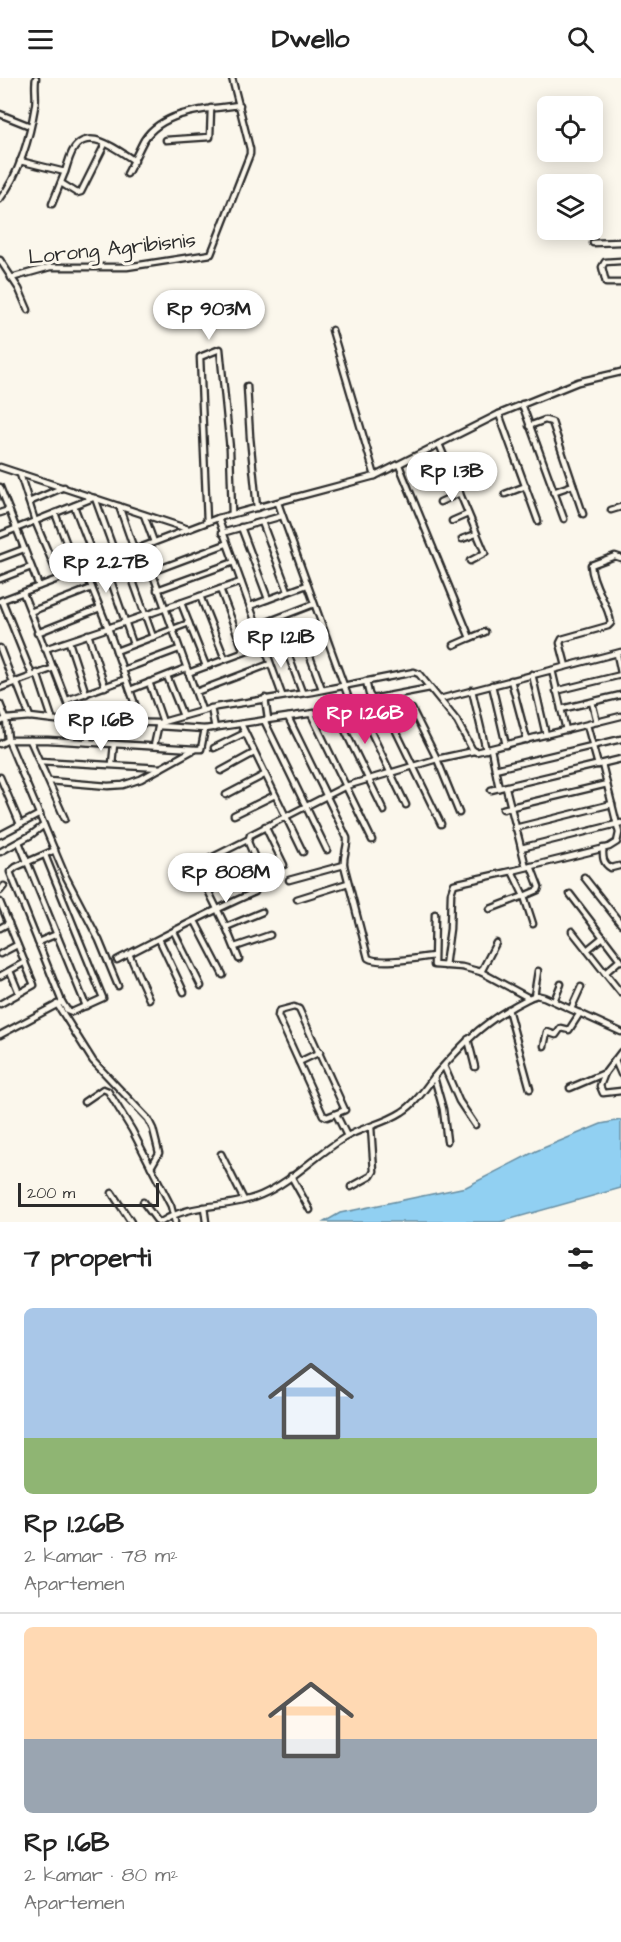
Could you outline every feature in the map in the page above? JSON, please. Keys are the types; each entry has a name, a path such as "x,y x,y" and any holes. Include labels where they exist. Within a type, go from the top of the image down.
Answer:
{"street":[{"path":"0,199 13,181 20,161 36,103 36,78"},
{"name":"Lorong Agribisnis","path":"11,278 50,267 127,267 212,254 250,154 232,78"},
{"path":"127,174 145,139 158,125 211,108 240,105"},
{"path":"166,140 210,137 211,108"},
{"path":"0,114 30,126"},
{"path":"52,204 78,144 93,140 135,161"},
{"path":"61,183 77,193 81,192 105,144"},
{"path":"20,161 65,172"},
{"path":"593,243 621,242"},
{"path":"0,261 28,310"},
{"path":"621,261 605,262 602,265 606,283 621,283"},
{"path":"332,330 375,477"},
{"path":"207,522 200,356 219,349 230,449 232,514"},
{"path":"52,718 35,674 1,601 207,522 375,477 522,404 588,379 621,372"},
{"path":"247,386 257,508"},
{"path":"522,404 564,519"},
{"path":"499,414 538,521"},
{"path":"530,426 545,420 551,421 583,514"},
{"path":"439,444 485,553 470,561"},
{"path":"399,465 470,638"},
{"path":"0,468 64,487 189,530"},
{"path":"433,482 451,472"},
{"path":"20,474 35,521 59,578"},
{"path":"553,492 573,485"},
{"path":"505,494 526,486"},
{"path":"28,502 64,487"},
{"path":"0,489 39,586"},
{"path":"440,502 460,493"},
{"path":"0,536 94,498"},
{"path":"94,498 116,556"},
{"path":"0,722 6,719 30,717 64,721 160,724 204,729 311,714 345,708 349,705 278,503"},
{"path":"74,506 96,563"},
{"path":"119,506 135,549"},
{"path":"611,510 621,507"},
{"path":"0,513 9,510"},
{"path":"56,513 77,571"},
{"path":"452,521 468,514"},
{"path":"144,515 154,542"},
{"path":"222,533 282,516"},
{"path":"218,519 282,695"},
{"path":"262,522 288,591"},
{"path":"241,527 268,599"},
{"path":"462,540 476,534"},
{"path":"151,572 226,544"},
{"path":"143,547 202,710"},
{"path":"0,558 24,549"},
{"path":"123,554 153,637"},
{"path":"566,666 560,644 562,639 608,626 610,623 608,608 592,574 591,565 615,556 621,558"},
{"path":"104,561 133,644"},
{"path":"157,590 234,562"},
{"path":"0,579 31,567"},
{"path":"84,568 142,724"},
{"path":"46,649 241,582"},
{"path":"250,606 307,585"},
{"path":"30,612 92,588"},
{"path":"220,589 244,652"},
{"path":"22,593 37,633 56,670 74,720"},
{"path":"200,596 225,659"},
{"path":"181,603 206,666"},
{"path":"257,626 314,604"},
{"path":"37,633 100,608"},
{"path":"116,651 189,623"},
{"path":"130,690 167,676 206,666 321,624"},
{"path":"301,632 322,689"},
{"path":"454,645 484,632"},
{"path":"88,634 105,687"},
{"path":"282,638 302,692"},
{"path":"69,642 86,694"},
{"path":"0,648 30,717"},
{"path":"123,670 179,649"},
{"path":"440,699 619,653 621,674 556,691"},
{"path":"196,692 270,664"},
{"path":"0,688 53,668"},
{"path":"552,670 566,730"},
{"path":"160,724 211,708 414,672 422,677 457,721 471,752"},
{"path":"532,674 546,735"},
{"path":"167,676 183,716"},
{"path":"67,700 126,679"},
{"path":"511,680 527,740"},
{"path":"366,681 372,699 430,688"},
{"path":"149,682 160,724 154,746"},
{"path":"492,685 506,745"},
{"path":"472,690 495,769 511,807 521,848 539,887 538,890 490,909"},
{"path":"561,709 621,695"},
{"path":"265,698 266,720 327,850"},
{"path":"382,702 441,824"},
{"path":"592,702 597,722"},
{"path":"0,704 6,719 8,740 65,875 99,940 118,986"},
{"path":"211,708 215,728"},
{"path":"360,709 406,804"},
{"path":"412,709 439,758 459,813"},
{"path":"335,710 384,811"},
{"path":"311,714 372,840"},
{"path":"239,959 199,872 201,863 247,840 250,835 265,826 346,786 439,758 489,749 621,716"},
{"path":"288,717 347,838 343,855 344,865 369,960 433,956"},
{"path":"88,742 89,721"},
{"path":"241,724 303,852"},
{"path":"445,966 450,929 451,893 454,884 609,847 618,841 619,824 587,725"},
{"path":"49,781 116,787 134,782 202,747 204,729"},
{"path":"214,748 245,734"},
{"path":"495,769 621,739"},
{"path":"0,744 8,740 30,740 195,749"},
{"path":"30,740 65,819"},
{"path":"112,764 114,744"},
{"path":"221,771 254,753"},
{"path":"491,790 621,759"},
{"path":"39,761 161,768"},
{"path":"226,795 264,775"},
{"path":"0,777 20,824"},
{"path":"502,809 607,784"},
{"path":"234,815 275,795"},
{"path":"515,828 612,804"},
{"path":"1,833 40,814"},
{"path":"521,848 619,824"},
{"path":"0,852 44,825"},
{"path":"265,826 284,865"},
{"path":"247,840 262,875"},
{"path":"19,842 86,1006"},
{"path":"603,848 606,865 610,868 619,866"},
{"path":"55,850 10,872 59,1003 93,1061 150,1123 159,1153 151,1167"},
{"path":"45,855 103,998 70,1012 59,1003"},
{"path":"289,880 344,865"},
{"path":"207,886 246,871"},
{"path":"512,871 524,896 533,924"},
{"path":"584,877 621,924"},
{"path":"297,899 348,883"},
{"path":"117,960 216,908 255,892"},
{"path":"570,894 621,961 605,973"},
{"path":"0,904 34,985 0,1004"},
{"path":"226,927 262,912"},
{"path":"435,914 434,965 481,972 532,997 554,1001 621,1032"},
{"path":"195,921 223,975"},
{"path":"0,928 9,923"},
{"path":"572,931 621,993"},
{"path":"174,932 201,986"},
{"path":"38,942 57,934"},
{"path":"235,947 270,935"},
{"path":"587,950 603,937"},
{"path":"159,939 184,992"},
{"path":"481,972 496,943"},
{"path":"0,954 17,945"},
{"path":"129,954 149,999"},
{"path":"0,976 25,962"},
{"path":"10,971 19,993"},
{"path":"144,1202 159,1222 174,1215 263,1194 347,1136 407,1109 468,1038 489,1021 532,997 538,972"},
{"path":"554,1001 561,984"},
{"path":"571,1009 581,987"},
{"path":"0,1035 59,1003"},
{"path":"294,1007 299,1009 345,1110 326,1117 323,1115 299,1062 279,1018 279,1011 294,1007"},
{"path":"508,1009 530,1089"},
{"path":"544,1046 547,1032 556,1035 561,1028 569,1030 580,1013"},
{"path":"468,1038 475,1067"},
{"path":"299,1062 320,1052"},
{"path":"621,1052 605,1073 600,1086 602,1092 621,1091"},
{"path":"615,1060 621,1074"},
{"path":"444,1066 459,1101 474,1125"},
{"path":"570,1088 605,1073"},
{"path":"434,1077 443,1110 447,1141"},
{"path":"84,1102 103,1089 108,1090 151,1167 174,1215 175,1222"},
{"path":"336,1114 347,1136"},
{"path":"351,1187 371,1176 374,1171 371,1126"},
{"path":"221,1154 244,1200"},
{"path":"291,1176 310,1210"},
{"path":"112,1193 131,1222"},
{"path":"204,1207 206,1222"}],"water":[{"path":"621,1120 621,1188 500,1222 324,1222 340,1213 466,1187 536,1151 601,1124"}]}
